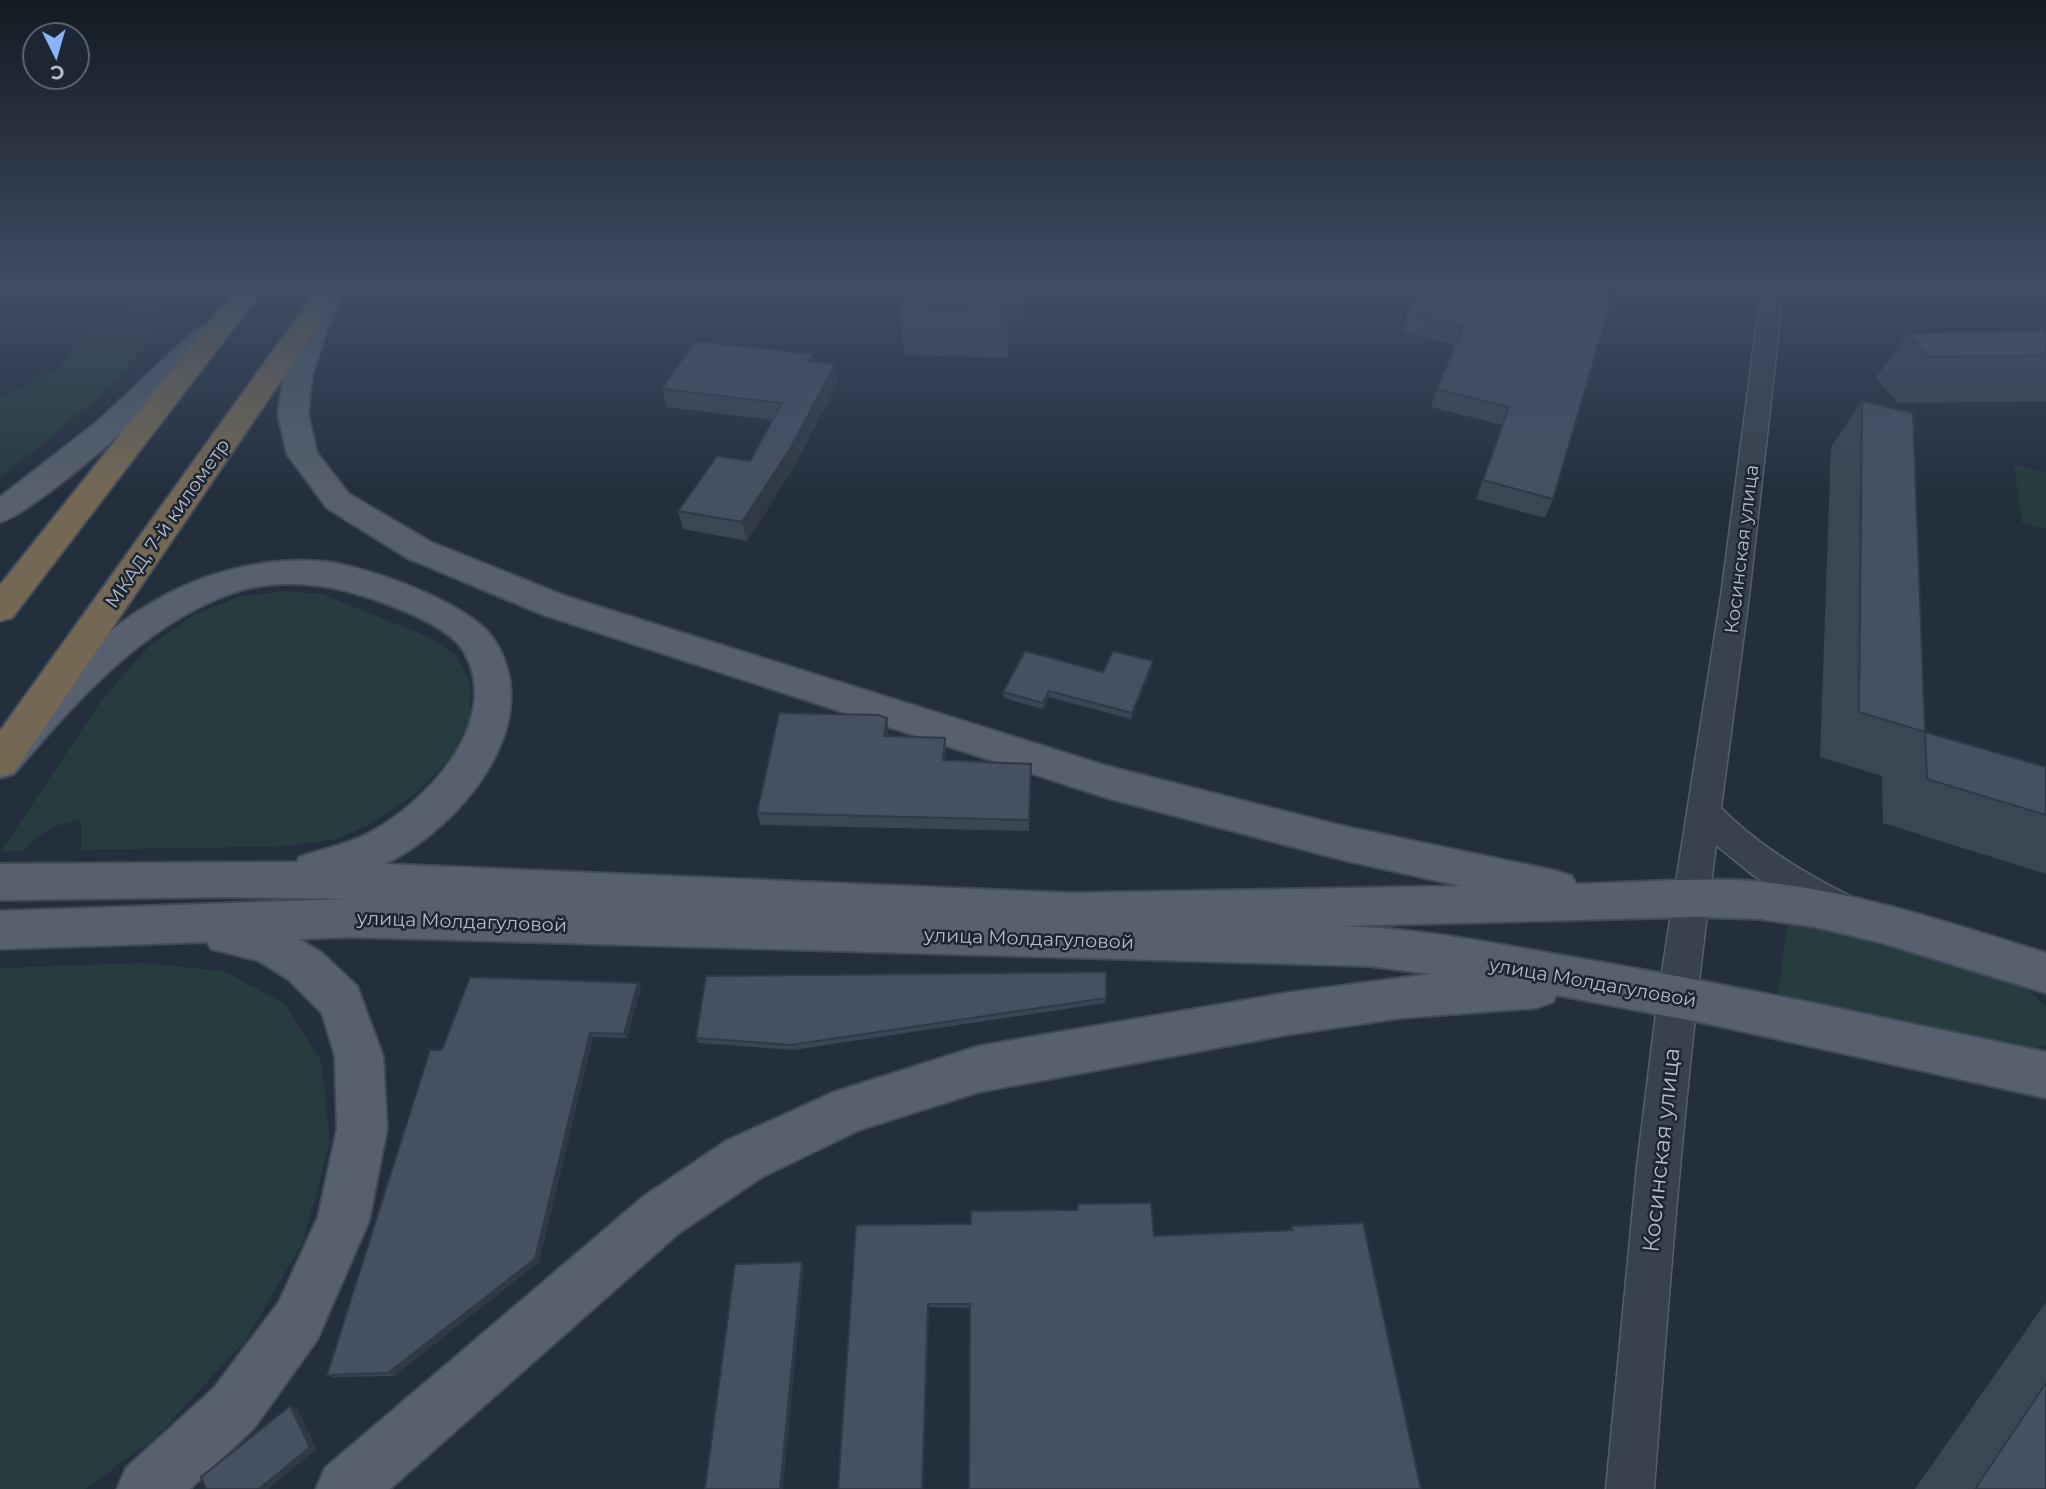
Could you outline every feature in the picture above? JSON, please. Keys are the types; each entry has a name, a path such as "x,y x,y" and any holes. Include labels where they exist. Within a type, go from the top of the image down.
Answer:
{"highway":[{"path":"0,609 200,353"},
{"name":"МКАД, 7-й километр","path":"0,762 285,353"}],"main road":[{"path":"0,512 50,477 128,413 186,353"},
{"path":"305,353 298,375 293,414 302,454 338,501 419,550 553,605 1107,782 1343,843 1450,864 1610,902"},
{"path":"0,762 68,685 132,631 179,600 224,583 270,574 314,572 355,580 400,596 451,621 479,645 492,675 493,709 483,743 458,783 420,821 378,850 327,868 225,879"},
{"name":"улица Молдагуловой","path":"20,882 225,879 474,883 1072,912 1610,902 1691,898 1779,903 1859,917 2046,973"},
{"name":"улица Молдагуловой","path":"5,930 349,918 1130,941 1319,943 1442,955 1677,997 2046,1075"},
{"path":"147,1489 234,1408 298,1321 343,1221 362,1129 359,1056 341,1001 305,966 268,943 180,925"},
{"path":"346,1489 661,1215 744,1159 850,1109 979,1069 1286,1014 1401,997 1602,984"}],"street":[{"name":"Косинская улица","path":"1630,1489 1658,1166 1677,997 1705,813 1765,353"},
{"path":"1705,813 1732,841 1764,867 1795,886 1859,917"}],"green space":[{"path":"69,353 138,353 89,404 0,478 0,396 23,388 56,370"},
{"path":"2014,465 2046,472 2046,529 2022,523"},
{"path":"284,591 322,594 429,637 457,656 471,684 470,718 452,756 418,792 371,824 336,839 289,846 81,850 81,820 64,823 49,830 24,851 1,851 101,701 148,647 193,616 237,597"},
{"path":"1787,921 2010,979 2024,986 2046,1007 2046,1045 2020,1047 1778,995"},
{"path":"143,963 223,971 285,1004 322,1063 330,1143 303,1242 245,1341 155,1438 85,1489 0,1489 0,968"}],"building":[{"path":"686,353 808,353 813,354 808,361 835,364 790,449 742,522 678,511 717,456 750,461 782,403 662,389"},
{"path":"1452,353 1596,353 1553,499 1483,480 1509,407 1437,389"},
{"path":"1927,353 2046,353 2046,355 1930,357"},
{"path":"1862,401 1913,413 1925,732 1859,712"},
{"path":"1025,651 1103,672 1113,651 1153,661 1132,713 1049,691 1043,703 1003,692"},
{"path":"779,713 878,715 887,718 884,736 945,738 943,760 1031,764 1029,820 757,813"},
{"path":"1925,732 2046,767 2046,815 1927,779"},
{"path":"1106,972 1106,998 791,1045 696,1038 706,976"},
{"path":"470,977 638,983 624,1034 590,1033 535,1259 388,1373 327,1375 430,1050 442,1050"},
{"path":"1151,1203 1154,1236 1293,1230 1292,1226 1363,1223 1421,1489 969,1489 970,1304 928,1304 922,1489 838,1489 856,1225 971,1224 971,1211 1078,1210 1078,1204"},
{"path":"802,1262 780,1489 705,1489 735,1264"},
{"path":"2046,1383 2046,1489 1975,1489"},
{"path":"290,1406 310,1447 259,1489 206,1489 201,1477"}]}
